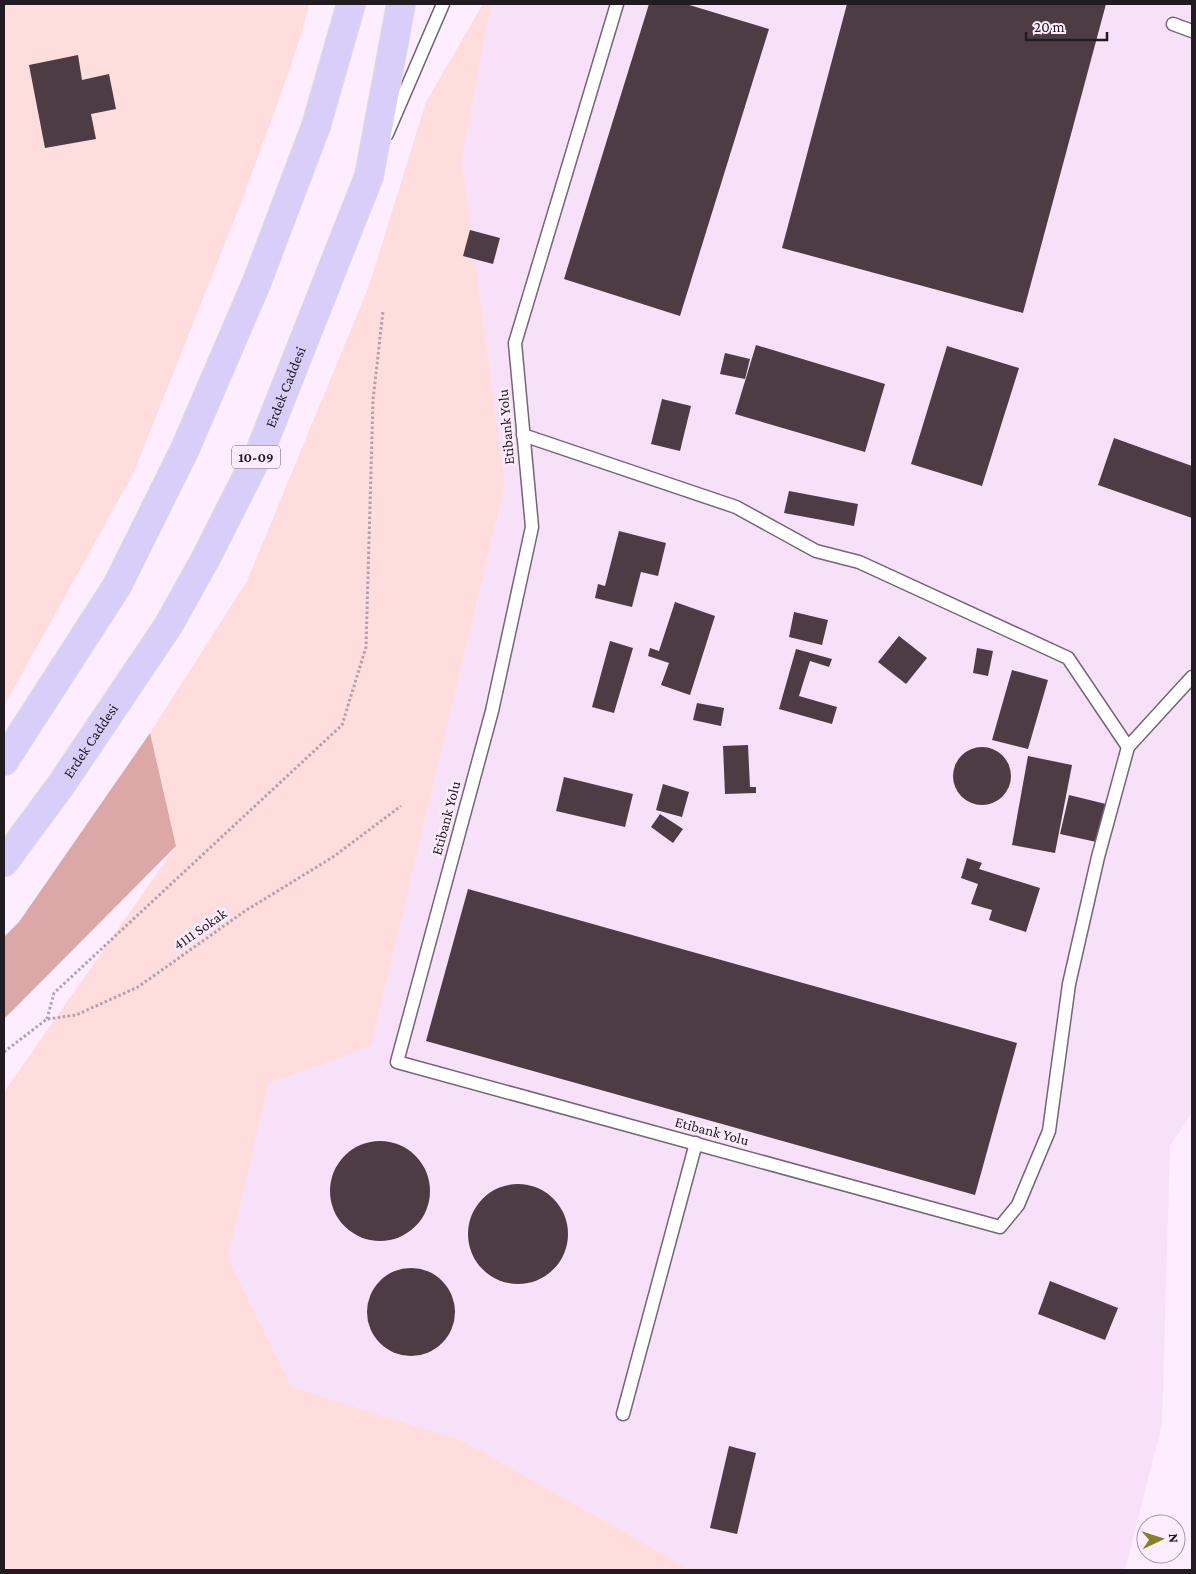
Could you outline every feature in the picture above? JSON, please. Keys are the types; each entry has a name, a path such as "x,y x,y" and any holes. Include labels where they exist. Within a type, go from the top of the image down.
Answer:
{"main road":[{"path":"4,761 117,586 185,449 256,284 316,126 351,4"},
{"name":"Erdek Caddesi","path":"4,862 61,785 168,626 207,556 261,449 369,176 401,4"}],"lane":[{"path":"369,176 443,4"},
{"name":"Etibank Yolu","path":"617,4 515,343 532,527 492,711 397,1062 1000,1227 1018,1205 1049,1131 1069,984 1098,857 1128,747"},
{"path":"1173,24 1192,31"},
{"path":"523,435 736,507 816,551 859,562 1068,658 1128,747 1192,677"},
{"path":"623,1414 696,1143"}],"path":[{"path":"47,1019 54,993 342,725 366,647 373,400 383,310"},
{"name":"4111 Sokak","path":"4,1052 47,1019 76,1015 138,987 245,911 333,857 401,806"}],"shaded area":[{"path":"4,4 309,4 301,35 283,88 241,203 133,474 4,706"},
{"path":"483,4 491,4 462,160 505,485 371,1046 269,1083 228,1259 291,1386 465,1442 692,1570 4,1570 4,1092 176,846 150,733 247,581 369,286 426,102"},
{"path":"491,4 1192,4 1192,1113 1170,1146 1162,1424 1139,1514 1136,1514 1136,1527 1125,1570 692,1570 465,1442 279,1382 228,1259 269,1083 371,1045 505,486 462,160"},
{"path":"150,733 176,846 4,1019 4,937 19,922"}],"building":[{"path":"649,4 686,4 769,29 680,316 564,279"},
{"path":"847,4 1106,4 1023,313 782,248"},
{"path":"78,55 82,80 109,74 116,109 91,114 96,139 45,148 29,65"},
{"path":"470,230 500,238 493,264 463,256"},
{"path":"756,345 885,384 865,452 735,414"},
{"path":"947,346 1019,368 982,486 911,464"},
{"path":"725,353 750,359 745,379 720,374"},
{"path":"662,399 691,406 680,451 651,444"},
{"path":"1114,438 1192,466 1192,518 1098,485"},
{"path":"789,491 858,504 854,526 784,513"},
{"path":"619,531 666,543 658,576 641,572 632,607 595,598 598,584 605,586"},
{"path":"675,602 715,616 690,695 661,685 669,663 648,656 650,648 659,651"},
{"path":"794,612 828,620 822,645 789,637"},
{"path":"899,636 927,658 906,684 878,662"},
{"path":"610,641 633,648 614,713 592,707"},
{"path":"977,648 993,651 988,676 973,673"},
{"path":"796,649 832,659 829,667 810,661 799,696 837,707 832,724 779,709"},
{"path":"1012,670 1048,680 1028,749 992,740"},
{"path":"697,703 724,708 721,726 693,720"},
{"path":"748,745 750,787 756,787 756,793 725,794 723,746"},
{"path":"982,747 993,749 1006,760 1011,776 1009,787 998,800 982,805 971,803 958,792 953,776 955,765 966,752"},
{"path":"1028,756 1072,765 1055,853 1012,845"},
{"path":"564,777 633,794 625,827 556,811"},
{"path":"663,784 689,792 682,817 656,810"},
{"path":"1069,795 1110,805 1101,843 1060,834"},
{"path":"660,814 683,829 673,843 651,827"},
{"path":"967,858 982,863 979,869 1040,888 1026,932 989,920 992,910 971,904 978,884 961,878"},
{"path":"468,889 1017,1043 975,1195 426,1041"},
{"path":"380,1141 390,1142 408,1149 422,1163 429,1181 429,1201 422,1219 408,1233 390,1240 380,1241 370,1240 352,1233 338,1219 331,1201 330,1191 331,1181 338,1163 352,1149 370,1142"},
{"path":"518,1184 528,1185 546,1192 560,1206 567,1224 567,1244 560,1262 546,1276 528,1283 518,1284 508,1283 490,1276 476,1262 469,1244 468,1234 469,1224 476,1206 490,1192 508,1185"},
{"path":"411,1268 428,1271 436,1275 448,1287 452,1295 455,1312 452,1329 448,1337 436,1349 428,1353 411,1356 394,1353 386,1349 374,1337 370,1329 367,1312 370,1295 374,1287 386,1275 394,1271"},
{"path":"1050,1281 1118,1308 1105,1340 1038,1314"},
{"path":"729,1446 756,1453 737,1534 710,1528"}]}
